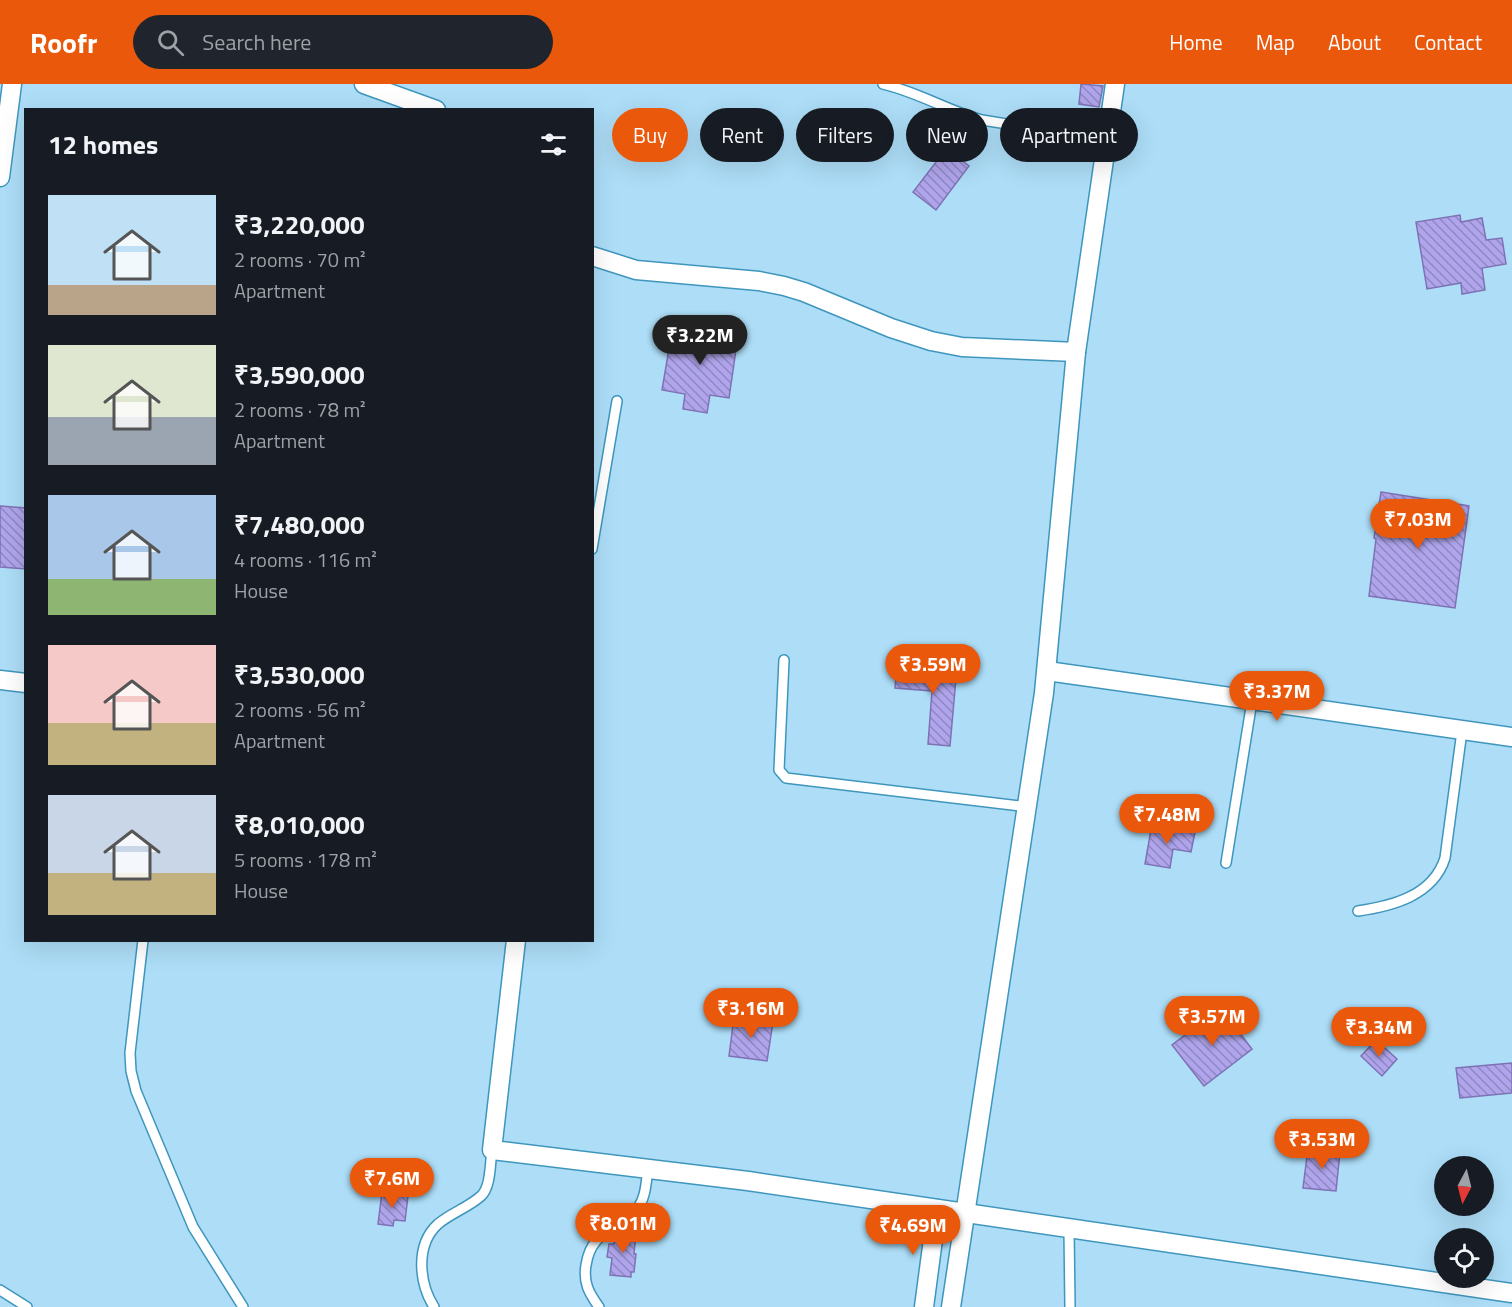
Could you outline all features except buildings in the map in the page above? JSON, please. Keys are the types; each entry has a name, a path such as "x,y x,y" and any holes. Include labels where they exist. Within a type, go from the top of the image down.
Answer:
{"street":[{"path":"0,177 12,84"},
{"path":"364,84 430,108"},
{"path":"1112,108 1115,84"},
{"path":"951,1307 1047,670 1076,352 1104,162"},
{"path":"594,257 636,270 759,281 784,286 891,328 931,341 962,347 1076,352"},
{"path":"1047,670 1512,737"},
{"path":"0,680 24,682"},
{"path":"516,942 492,1150 748,1181 1512,1293"},
{"path":"924,1307 937,1209"}],"lane":[{"path":"883,84 900,88 968,116 1000,123"},
{"path":"594,537 617,401"},
{"path":"784,660 779,770 786,778 1028,807"},
{"path":"1226,863 1252,701"},
{"path":"1358,912 1407,900 1436,877 1442,868 1446,858 1462,730"},
{"path":"143,942 130,1053 131,1071 136,1091 193,1227 243,1307"},
{"path":"434,1307 425,1284 422,1268 424,1243 437,1225 482,1196 487,1184 492,1150"},
{"path":"599,1307 586,1288 588,1252 595,1241 636,1211 644,1196 648,1169"},
{"path":"1070,1229 1070,1307"},
{"path":"0,1290 27,1307"}]}
